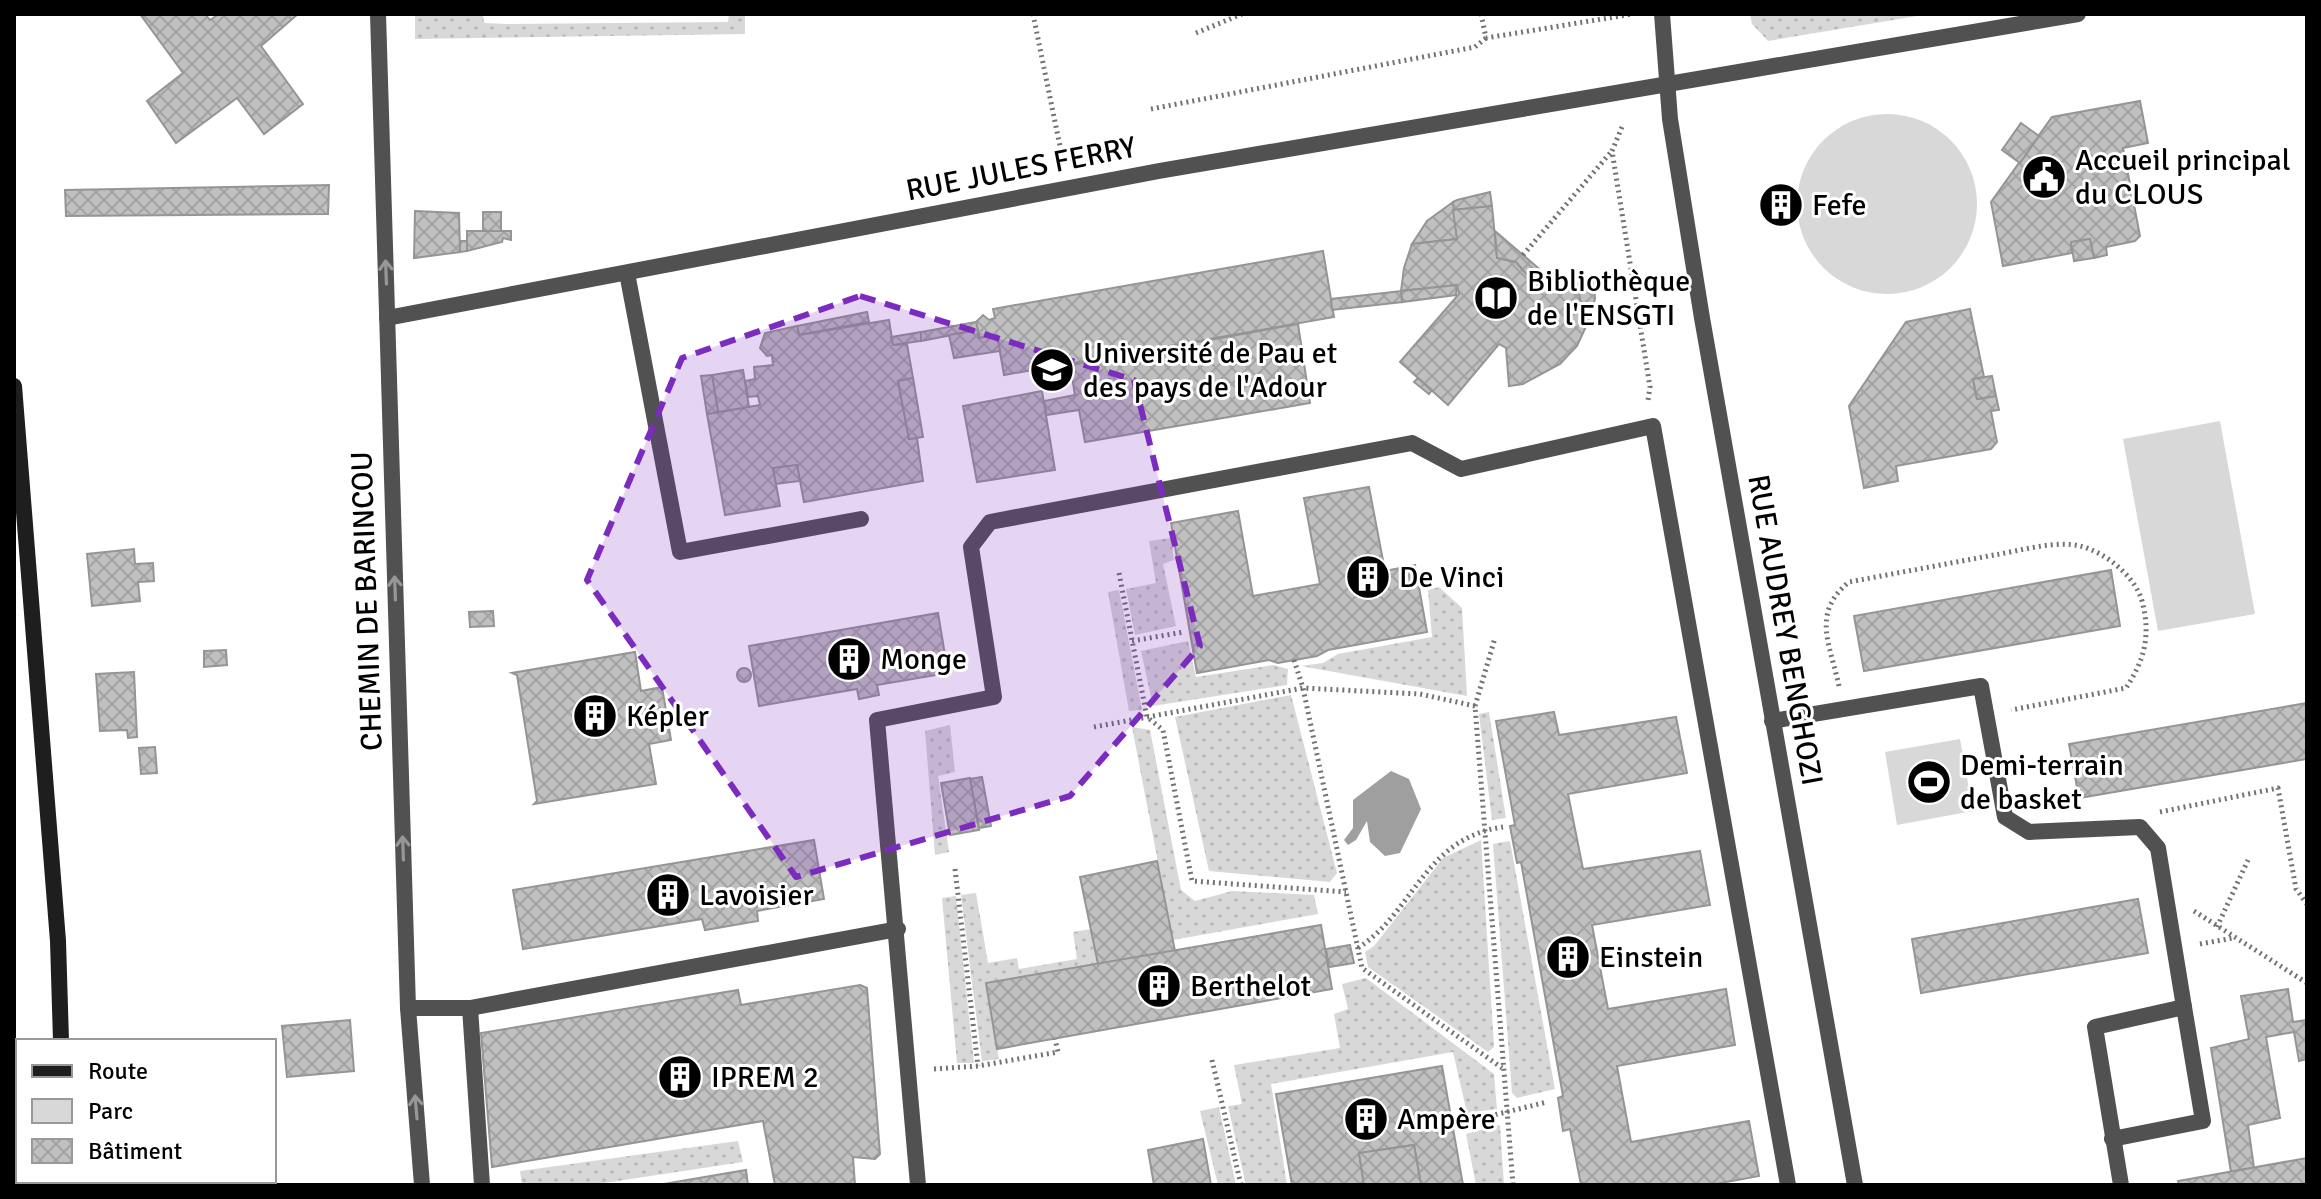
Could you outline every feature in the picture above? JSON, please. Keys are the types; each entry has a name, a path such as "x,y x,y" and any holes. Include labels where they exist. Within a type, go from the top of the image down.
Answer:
{"main road":[{"path":"14,386 58,941 61,1039"}],"street":[{"name":"CHEMIN DE BARINCOU","path":"378,14 408,1008 422,1185"},
{"name":"RUE AUDREY BENGHOZI","path":"1662,14 1666,84 1699,302 1855,1185"},
{"name":"RUE JULES FERRY","path":"387,318 1068,188 2078,14"},
{"path":"627,273 680,552 861,519"},
{"path":"918,1185 898,929 877,720 994,697 971,547 990,522 1412,443 1461,469 1653,426 1788,1185"},
{"path":"1772,721 1981,686 2005,817 2029,832 2140,827 2158,848 2203,1121 2112,1139"},
{"path":"408,1008 470,1008 898,929"},
{"path":"2121,1185 2095,1027 2184,1007"},
{"path":"470,1008 482,1185"}],"path":[{"path":"1033,14 1068,188"},
{"path":"1196,33 1242,14"},
{"path":"1481,14 1486,38"},
{"path":"1151,109 1475,47 1486,38 1633,14"},
{"path":"1523,255 1612,151 1622,127"},
{"path":"1612,151 1650,387 1643,429"},
{"path":"1844,708 1824,617 1832,596 1849,582 2038,548 2079,546 2116,564 2140,595 2147,620 2147,643 2140,667 2126,688 1986,714"},
{"path":"1119,573 1147,717 1163,730 1192,881 1346,892"},
{"path":"1132,641 1184,632"},
{"path":"1495,638 1475,706 1513,1185"},
{"path":"1294,660 1303,688 1362,968 1503,1069"},
{"path":"1094,727 1303,688 1420,694 1475,706"},
{"path":"2140,827 2164,808 2278,788 2296,889 2307,904"},
{"path":"1358,948 1374,938 1440,855 1486,829 1503,827"},
{"path":"2217,927 2248,860"},
{"path":"955,869 978,1066"},
{"path":"2166,893 2307,983"},
{"path":"2175,949 2235,937"},
{"path":"909,1071 978,1066 1058,1052 1055,1039"},
{"path":"1212,1060 1241,1185"},
{"path":"1478,1119 1547,1102"}],"highlighted area":[{"path":"860,296 1134,380 1200,646 1070,796 796,877 587,580 682,358"}],"green space":[{"path":"415,14 483,14 484,23 507,24 728,22 729,14 745,14 745,34 415,39"},
{"path":"1750,14 1929,14 1768,41 1752,24"},
{"path":"1887,114 1921,121 1950,141 1970,170 1977,204 1970,238 1950,267 1921,287 1887,294 1853,287 1824,267 1804,238 1797,204 1804,170 1824,141 1853,121"},
{"path":"2220,421 2255,614 2158,631 2123,439"},
{"path":"1171,538 1174,560 1163,564 1176,626 1135,635 1126,589 1156,583 1149,541"},
{"path":"1439,587 1462,608 1467,696 1301,666 1323,663 1338,654 1432,637 1428,590"},
{"path":"1119,590 1142,710 1129,711 1108,592"},
{"path":"1188,641 1196,677 1273,665 1288,669 1287,685 1153,706 1141,651"},
{"path":"1291,695 1337,873 1330,882 1209,871 1175,717"},
{"path":"1489,712 1506,818 1492,820 1479,714"},
{"path":"950,725 955,772 938,776 949,852 935,855 925,731"},
{"path":"1132,727 1150,730 1181,890 1195,901 1232,891 1314,895 1318,914 1173,940"},
{"name":"Demi-terrain de basket","path":"1960,739 1973,811 1897,825 1885,752"},
{"path":"1481,840 1494,1047 1488,1052 1368,967 1365,952 1374,946 1443,858"},
{"path":"1510,841 1555,1089 1517,1098 1512,1093 1493,844"},
{"path":"976,893 988,963 1017,958 1019,969 1077,959 1073,932 1091,929 1098,964 986,983 999,1059 982,1061 961,895"},
{"path":"956,896 974,1063 957,1063 942,898"},
{"path":"1366,978 1494,1074 1497,1109 1467,1113 1453,1052 1271,1084 1287,1185 1246,1185 1228,1106 1242,1104 1234,1065 1340,1048 1334,1014 1348,1009 1342,984"},
{"path":"1219,1107 1236,1185 1218,1185 1200,1111"},
{"path":"1500,1125 1504,1185 1476,1185 1466,1134"},
{"path":"738,1141 743,1162 591,1185 522,1185 520,1171"}],"shaded area":[{"path":"1391,771 1409,779 1421,809 1400,853 1385,856 1370,842 1367,821 1356,840 1348,845 1344,840 1353,828 1353,800"}],"building":[{"path":"140,14 205,14 210,20 219,14 298,14 261,46 303,104 264,134 237,98 176,143 147,101 183,73"},
{"path":"2140,101 2148,143 2123,148 2140,236 2135,241 2106,247 2107,255 2094,258 2090,239 2071,242 2072,253 2003,266 1991,202 2052,117"},
{"path":"2021,123 2039,136 2020,163 2002,150"},
{"path":"329,185 328,214 66,216 65,190"},
{"path":"1490,192 1492,206 1453,210 1453,202 1457,200"},
{"name":"Fefe","path":"1776,195 1792,207 1786,216 1769,204"},
{"path":"1453,202 1457,239 1412,244 1427,221"},
{"path":"1492,206 1497,258 1516,262 1529,277 1530,288 1578,283 1582,315 1589,320 1577,346 1560,364 1523,384 1509,386 1506,348 1499,344 1448,405 1400,362 1459,294 1457,285 1401,291 1404,268 1412,244 1457,239 1453,210"},
{"path":"415,211 459,213 460,252 414,258"},
{"path":"483,212 501,212 501,231 483,231"},
{"path":"467,231 511,231 511,240 503,238 502,242 467,251"},
{"path":"1495,231 1558,285 1530,288 1529,277 1516,262 1497,258"},
{"path":"2090,239 2094,258 2074,261 2071,242"},
{"path":"460,241 467,241 467,251 460,252"},
{"path":"1323,251 1334,317 1004,375 997,335 979,338 976,322 983,315 989,320 995,318 993,309"},
{"path":"1594,281 1595,299 1589,320 1582,315 1578,283"},
{"path":"1457,285 1456,295 1402,302 1401,291"},
{"path":"1401,291 1402,302 1332,310 1331,299"},
{"path":"1970,309 1984,377 1973,379 1977,399 1996,396 1999,410 1991,411 1997,442 1991,449 1896,466 1898,481 1864,488 1849,406 1906,322"},
{"path":"867,312 869,322 799,335 797,326"},
{"path":"889,320 893,345 907,344 913,378 898,381 909,439 917,438 923,481 804,502 797,465 773,468 780,506 725,515 707,414 760,405 758,396 748,397 745,381 755,379 754,367 773,365 772,355 767,356 760,348 765,333 797,326 799,335"},
{"path":"976,322 978,330 921,341 921,332"},
{"path":"1298,324 1310,403 1085,442 1079,410 1046,415 1044,401 1075,395 1070,365"},
{"path":"978,330 979,338 997,335 1000,351 954,358 949,335"},
{"path":"921,332 921,341 893,345 891,337"},
{"path":"743,370 749,407 718,412 712,375"},
{"path":"712,375 718,412 707,414 701,376"},
{"path":"1992,376 1996,396 1977,399 1973,379"},
{"path":"913,378 923,437 909,439 898,381"},
{"path":"1418,378 1432,390 1429,394 1414,382"},
{"path":"1042,391 1055,470 977,482 963,406"},
{"path":"797,465 800,481 776,484 773,468"},
{"name":"De Vinci","path":"1369,487 1385,571 1415,565 1427,632 1328,650 1317,656 1278,663 1269,660 1197,673 1171,523 1238,511 1253,596 1320,584 1304,498"},
{"path":"134,549 135,564 153,563 154,581 138,582 140,601 92,606 87,554"},
{"path":"2111,570 2120,626 1864,671 1854,616"},
{"path":"493,611 494,626 470,627 469,612"},
{"name":"Monge","path":"938,613 948,673 877,685 879,695 859,699 857,689 759,706 749,646"},
{"path":"226,650 227,665 204,667 204,651"},
{"name":"Képler","path":"635,652 641,691 662,687 671,740 649,744 656,784 534,804 537,801 517,675 512,673"},
{"path":"744,668 751,675 744,682 737,675"},
{"path":"134,672 137,737 128,738 127,730 100,731 96,674"},
{"path":"2307,703 2307,759 2079,798 2069,744"},
{"name":"Einstein","path":"1554,712 1559,735 1676,717 1687,773 1568,794 1583,869 1700,851 1710,905 1592,925 1608,1009 1726,989 1735,1045 1617,1066 1631,1142 1749,1121 1759,1176 1710,1185 1581,1185 1570,1129 1563,1131 1558,1098 1563,1096 1521,862 1517,863 1510,826 1515,825 1496,721"},
{"path":"155,747 157,773 141,774 139,748"},
{"path":"982,777 991,826 979,828 970,779"},
{"path":"970,778 979,830 950,835 941,783"},
{"name":"Lavoisier","path":"814,840 824,899 757,911 758,921 705,930 702,919 523,949 513,890"},
{"path":"1157,861 1175,951 1098,964 1080,877"},
{"path":"2138,899 2148,953 1921,993 1912,939"},
{"name":"Berthelot","path":"1321,925 1332,989 997,1049 986,983"},
{"path":"1350,945 1354,963 1329,967 1326,949"},
{"name":"IPREM 2","path":"860,985 867,988 880,1154 875,1159 853,1157 855,1185 775,1185 763,1121 492,1167 481,1033 738,990 741,1005"},
{"path":"2288,989 2293,1022 2307,1020 2307,1059 2299,1061 2294,1032 2266,1037 2280,1118 2248,1125 2254,1168 2231,1172 2211,1048 2249,1039 2241,996"},
{"path":"350,1020 354,1071 287,1077 282,1026"},
{"name":"Ampère","path":"1442,1066 1463,1185 1421,1185 1414,1145 1359,1153 1364,1185 1292,1185 1276,1094"},
{"path":"1203,1139 1211,1185 1154,1185 1148,1150"},
{"path":"1414,1145 1421,1185 1364,1185 1359,1153"},
{"path":"2307,1158 2307,1185 2179,1185 2178,1181"},
{"path":"746,1170 748,1185 658,1185"},
{"path":"238,1183 239,1185 181,1185"}],"place":[{"name":"Accueil principal du CLOUS","path":"2044,177"},
{"name":"Fefe","path":"1781,205"},
{"name":"Bibliothèque de l'ENSGTI","path":"1496,298"},
{"name":"Université de Pau et des pays de l'Adour","path":"1052,370"},
{"name":"De Vinci","path":"1368,577"},
{"name":"Monge","path":"849,659"},
{"name":"Képler","path":"595,716"},
{"name":"Demi-terrain de basket","path":"1929,782"},
{"name":"Lavoisier","path":"668,895"},
{"name":"Einstein","path":"1568,957"},
{"name":"Berthelot","path":"1159,986"},
{"name":"IPREM 2","path":"680,1077"},
{"name":"Ampère","path":"1366,1119"}]}
